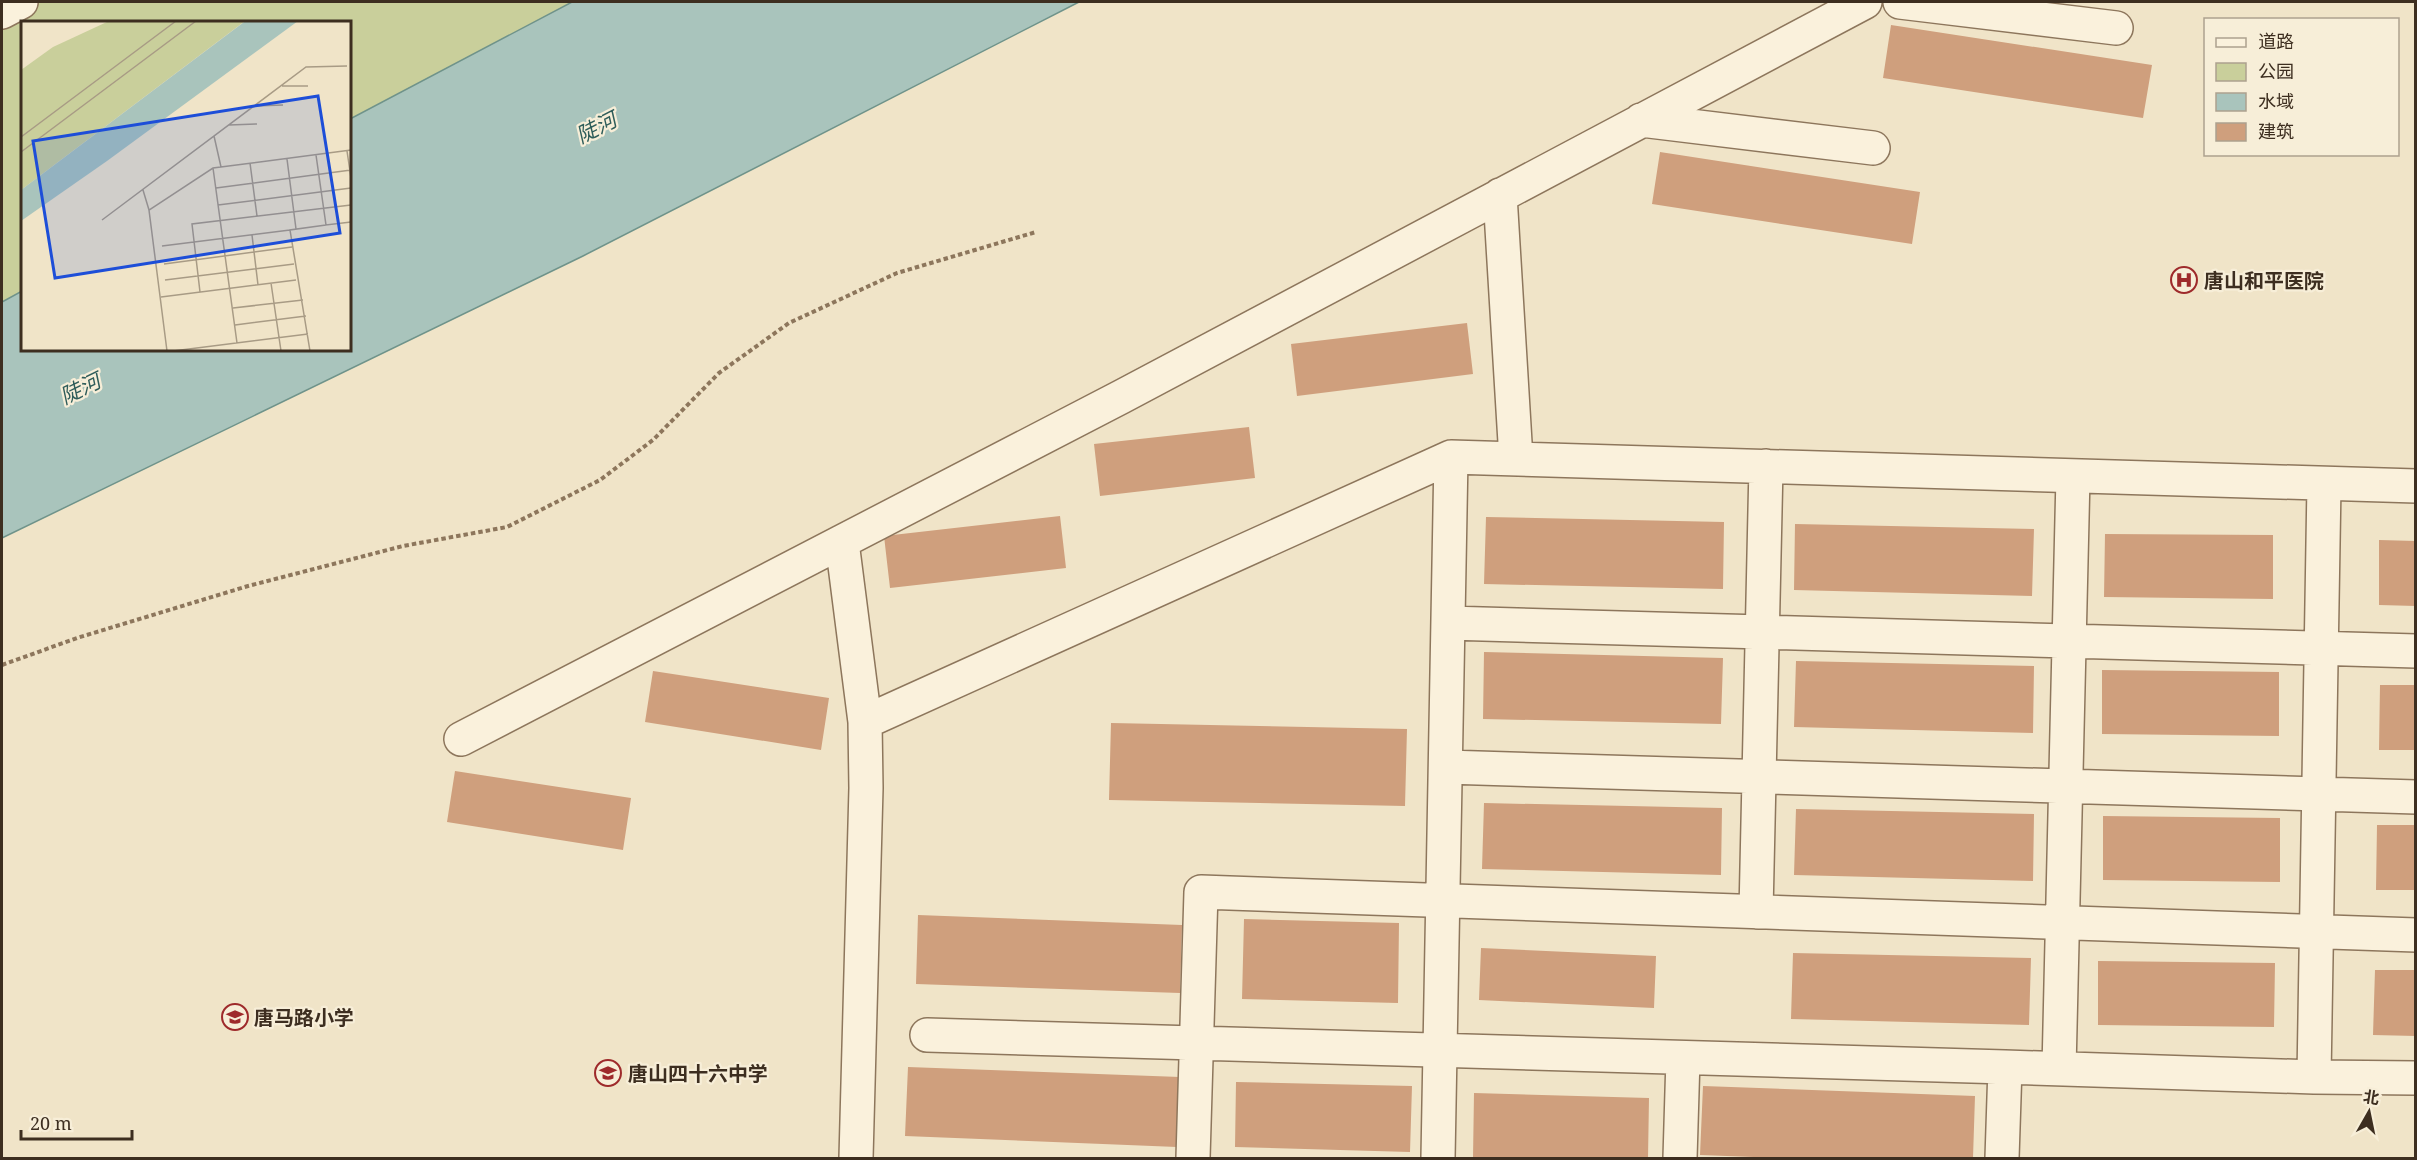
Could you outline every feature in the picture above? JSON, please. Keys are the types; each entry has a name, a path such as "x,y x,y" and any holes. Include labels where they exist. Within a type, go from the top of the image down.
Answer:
{"street":[{"path":"2,12 21,2"},
{"path":"461,739 1121,397 1866,2"},
{"path":"1900,2 2116,28"},
{"path":"1641,120 1873,147"},
{"path":"1500,195 1516,459"},
{"path":"1438,1158 1451,457"},
{"path":"865,722 1451,457 2415,486"},
{"path":"1756,912 1767,466"},
{"path":"2059,1069 2073,476"},
{"path":"2314,1077 2324,484"},
{"path":"842,542 865,722 866,788 856,1158"},
{"path":"1448,623 2415,651"},
{"path":"1446,767 2415,797"},
{"path":"1193,1158 1201,892 2415,935"},
{"path":"927,1035 2314,1077 2415,1078"},
{"path":"1680,1158 1683,1058"},
{"path":"2002,1158 2005,1067"}],"path":[{"path":"2,665 77,638 248,585 403,546 507,526 600,480 653,440 719,373 789,323 897,273 1036,232"}],"green space":[{"path":"2,2 572,2 351,118 351,21 21,21 21,292 2,302"}],"water":[{"name":"陡河","path":"572,2 1079,2 583,256 2,538 2,302 21,292 21,351 351,351 351,118"}],"building":[{"path":"1891,25 2152,65 2143,118 1883,78"},
{"path":"1660,152 1920,192 1912,244 1652,204"},
{"path":"1467,323 1473,374 1297,396 1291,344"},
{"path":"1249,427 1255,478 1100,496 1094,444"},
{"path":"1060,516 1066,568 890,588 884,536"},
{"path":"1486,517 1724,522 1723,589 1484,584"},
{"path":"1795,524 2034,529 2032,596 1794,590"},
{"path":"2105,534 2273,535 2273,599 2104,597"},
{"path":"2379,540 2416,541 2416,606 2379,605"},
{"path":"1484,652 1723,658 1721,724 1483,719"},
{"path":"1796,661 2034,666 2033,733 1794,727"},
{"path":"2102,670 2279,672 2279,736 2102,734"},
{"path":"653,671 829,698 821,750 645,722"},
{"path":"2380,685 2416,685 2416,750 2379,750"},
{"path":"1111,723 1407,729 1405,806 1109,800"},
{"path":"455,771 631,798 623,850 447,822"},
{"path":"1484,803 1722,808 1721,875 1482,869"},
{"path":"1796,809 2034,814 2033,881 1794,875"},
{"path":"2103,816 2280,818 2280,882 2103,880"},
{"path":"2377,825 2416,825 2416,890 2376,890"},
{"path":"918,915 1182,925 1180,993 916,984"},
{"path":"1244,919 1399,923 1398,1003 1242,999"},
{"path":"1481,948 1656,956 1654,1008 1479,1000"},
{"path":"1793,953 2031,958 2029,1025 1791,1019"},
{"path":"2098,961 2275,963 2274,1027 2098,1025"},
{"path":"2375,970 2416,970 2416,1036 2373,1035"},
{"path":"908,1067 1180,1077 1177,1147 905,1136"},
{"path":"1236,1082 1412,1086 1410,1152 1235,1147"},
{"path":"1703,1086 1975,1096 1973,1158 1783,1158 1700,1155"},
{"path":"1474,1093 1649,1098 1648,1158 1473,1158"}],"place":[{"name":"唐山和平医院","path":"2184,280"},
{"name":"唐马路小学","path":"235,1017"},
{"name":"唐山四十六中学","path":"608,1073"}]}
